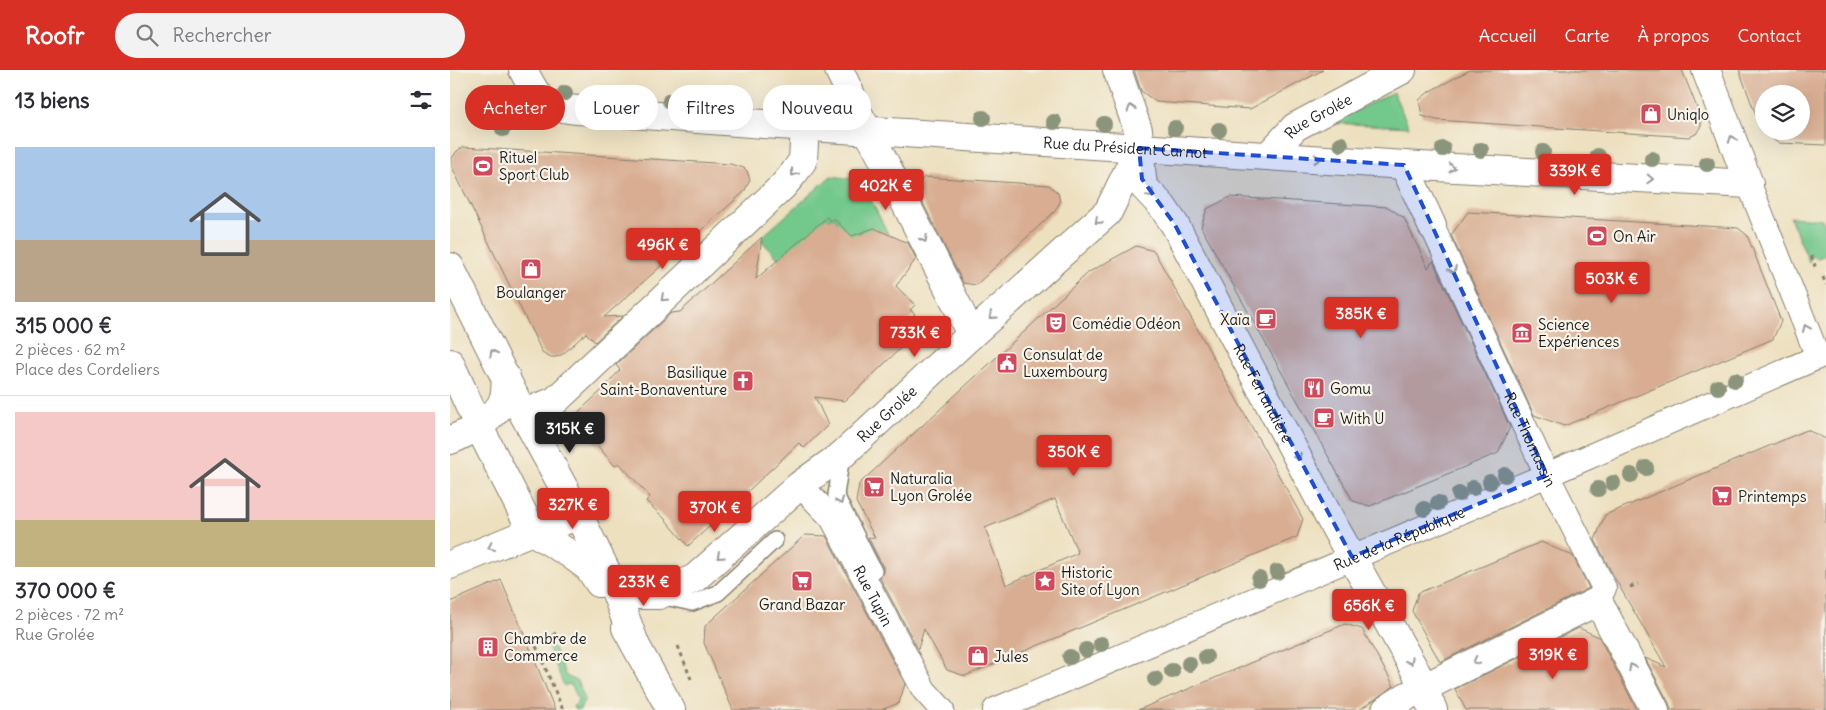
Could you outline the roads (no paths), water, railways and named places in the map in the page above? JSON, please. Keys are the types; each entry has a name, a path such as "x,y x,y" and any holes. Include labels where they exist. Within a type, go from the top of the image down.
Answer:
{"street":[{"name":"Rue du Président Carnot","path":"523,70 537,96 544,103 556,108 763,124"},
{"path":"839,70 857,111 953,296 971,335"},
{"name":"Rue Ferrandière","path":"1117,70 1138,130 1144,187 1162,206 1175,225 1352,557 1416,672 1427,699"},
{"name":"Rue Grolée","path":"1268,156 1294,127 1369,78 1402,70"},
{"path":"1706,70 1748,184"},
{"path":"523,413 555,401 783,186 803,160 805,130"},
{"name":"Rue du Président Carnot","path":"852,130 1404,165 1748,184"},
{"name":"Rue Grolée","path":"532,530 613,585 636,595 659,595 695,578 800,485 843,454 971,335 1108,212 1139,148"},
{"name":"Rue Thomassin","path":"1404,165 1547,474 1604,588 1598,601"},
{"name":"Rue de la République","path":"995,710 1818,356 1748,184"},
{"path":"450,267 523,413 579,516 613,585 635,644"},
{"path":"450,363 478,425 532,530"},
{"path":"450,440 478,425 499,409 504,398 506,377"},
{"name":"Rue Tupin","path":"800,485 832,518 924,690 942,710"},
{"path":"450,565 532,530 579,516"},
{"path":"589,568 672,710"},
{"path":"635,644 636,622 642,609 659,595"},
{"path":"1386,710 1407,696 1427,699 1598,601 1655,710"}],"lane":[{"path":"843,454 836,494 874,571"},
{"path":"659,595 692,603 718,593 775,540"}],"place":[{"name":"Uniqlo","path":"1651,114"},
{"name":"Rituel Sport Club","path":"483,166"},
{"name":"On Air","path":"1597,236"},
{"name":"Boulanger","path":"531,269"},
{"name":"Xaïa","path":"1266,319"},
{"name":"Comédie Odéon","path":"1056,323"},
{"name":"Science Expériences","path":"1522,333"},
{"name":"Consulat de Luxembourg","path":"1007,363"},
{"name":"Basilique Saint-Bonaventure","path":"743,381"},
{"name":"Gomu","path":"1314,388"},
{"name":"With U","path":"1324,418"},
{"name":"Naturalia Lyon Grolée","path":"874,487"},
{"name":"Printemps","path":"1722,496"},
{"name":"Grand Bazar","path":"802,581"},
{"name":"Historic Site of Lyon","path":"1045,581"},
{"name":"Chambre de Commerce","path":"488,647"},
{"name":"Jules","path":"978,656"}]}
